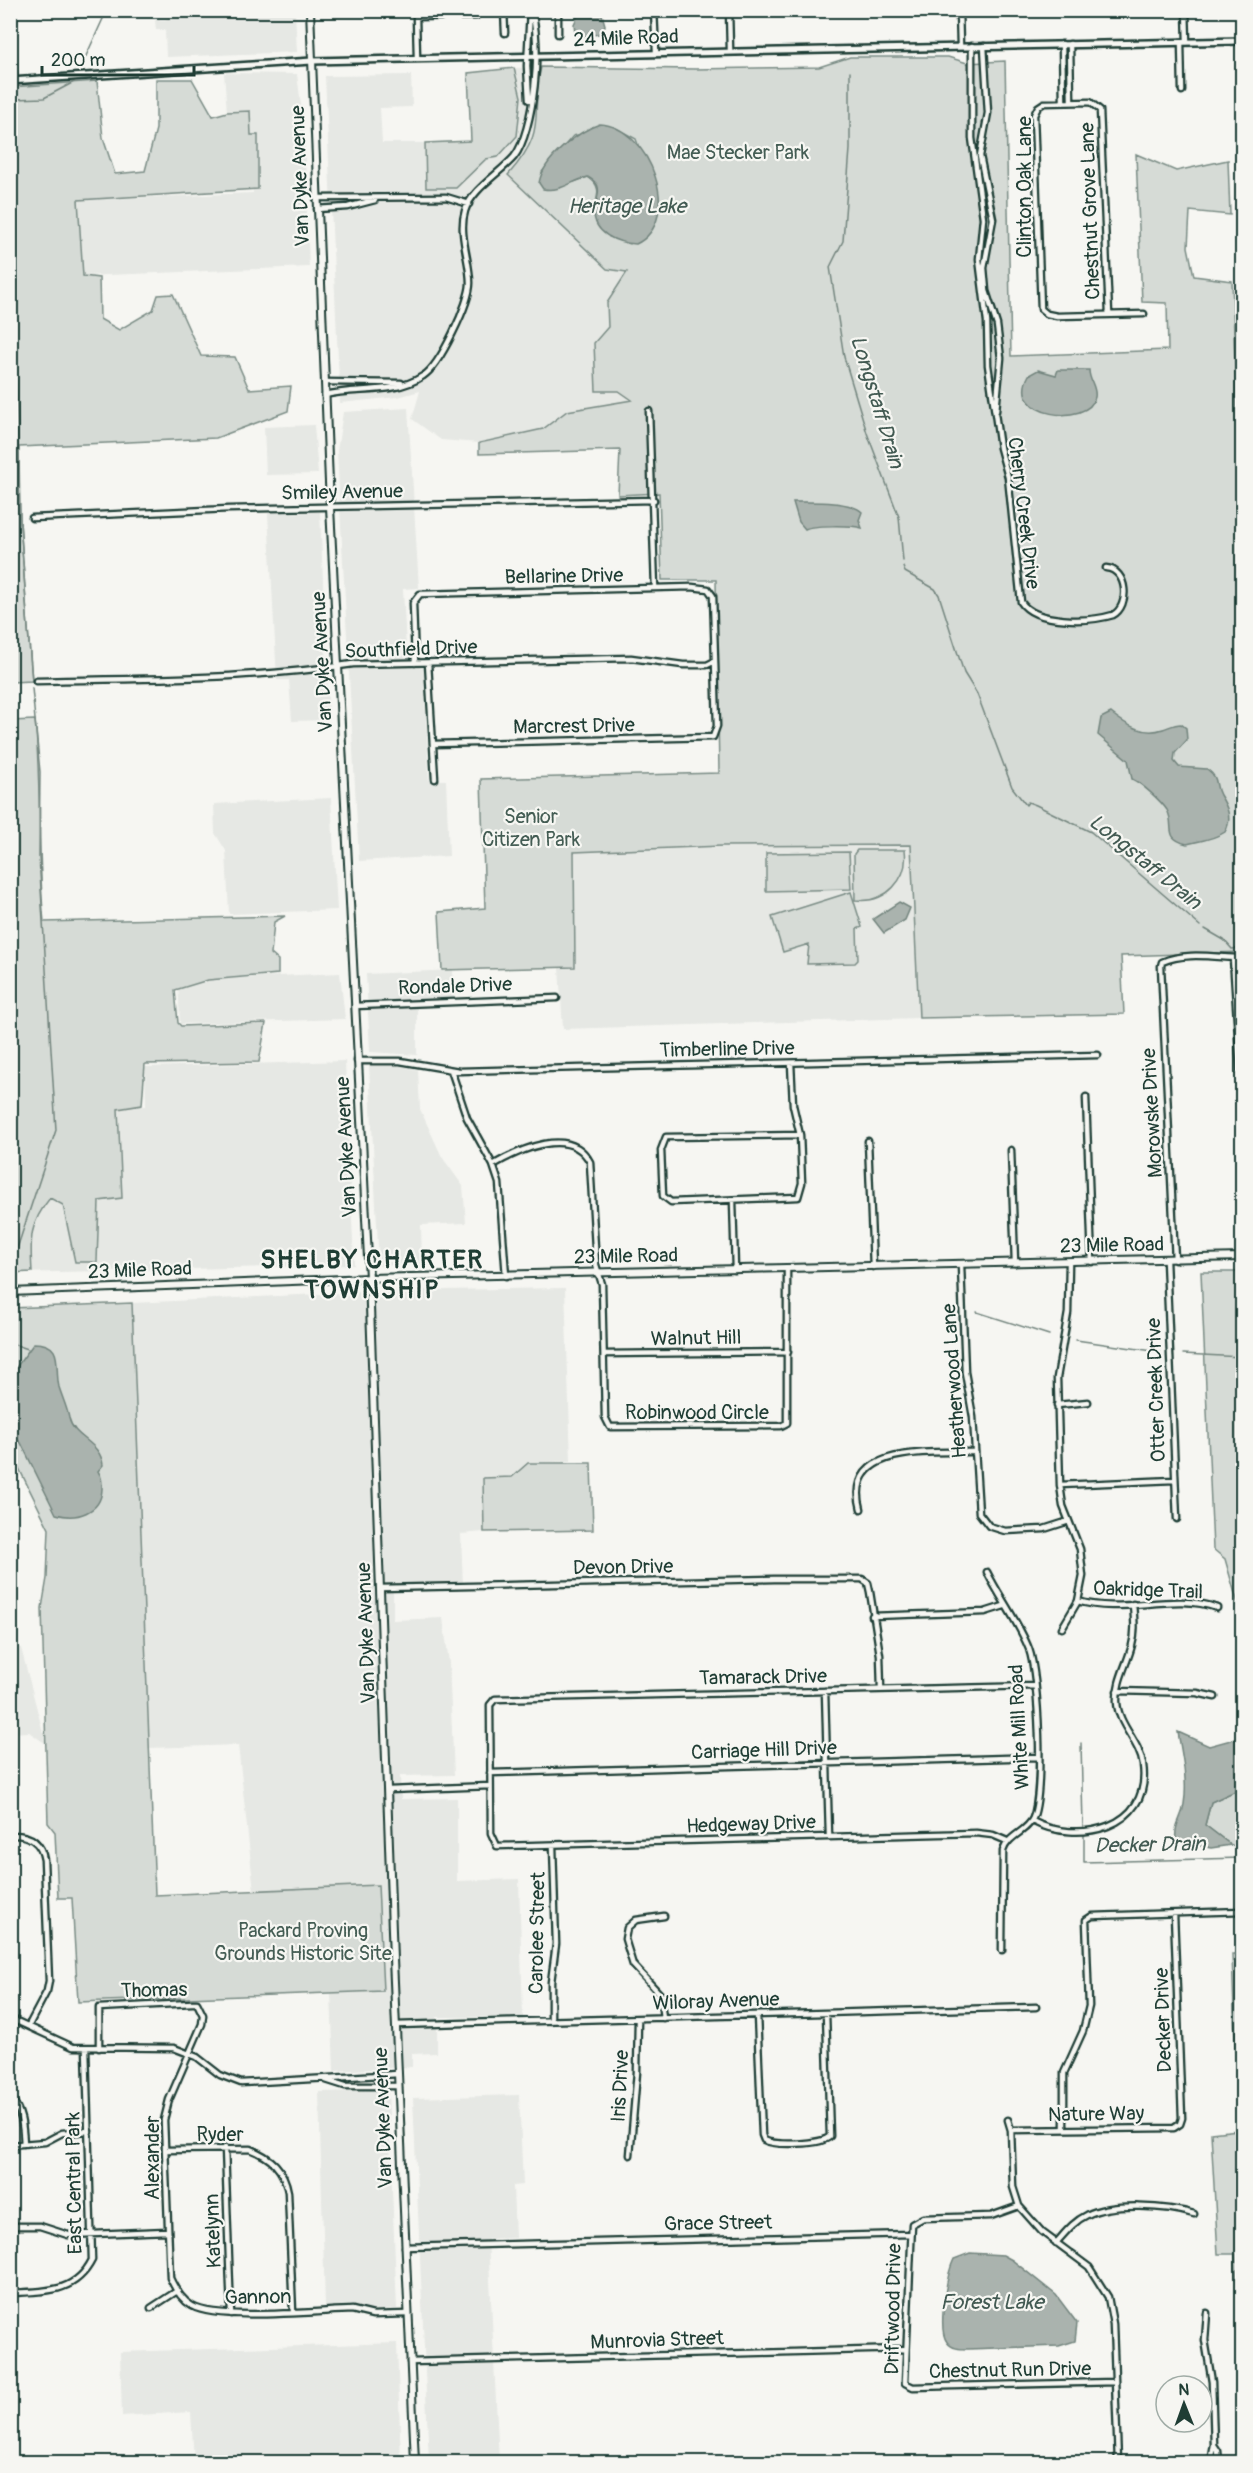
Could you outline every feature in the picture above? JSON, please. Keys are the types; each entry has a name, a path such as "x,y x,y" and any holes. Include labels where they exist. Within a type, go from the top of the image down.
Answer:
{"main road":[{"name":"Van Dyke Avenue","path":"310,10 330,507 369,1278 398,2086 415,2463"},
{"name":"23 Mile Road","path":"10,1292 369,1278 1242,1257"}],"street":[{"path":"11,10 12,81"},
{"path":"454,10 454,17"},
{"path":"504,10 505,33"},
{"path":"325,395 391,388 424,376 432,367 468,299 470,276 463,226 468,204 522,146 537,78 531,10"},
{"path":"530,105 527,92 531,10"},
{"path":"558,10 558,34"},
{"path":"654,10 656,52"},
{"path":"729,10 730,50"},
{"path":"959,10 960,46"},
{"path":"1182,91 1186,10"},
{"path":"417,58 416,17 476,16"},
{"name":"24 Mile Road","path":"12,81 312,61 730,50 1242,41"},
{"path":"1062,44 1063,102"},
{"path":"1070,44 1071,102"},
{"name":"Cherry Creek Drive","path":"972,46 972,138 993,219 985,255 984,291 1000,341 1000,383 996,411"},
{"name":"Cherry Creek Drive","path":"984,46 984,83 988,113 982,137 979,165 983,218 980,259 987,322 990,384 1000,448 1008,477 1013,537 1023,605 1034,614 1048,618 1106,617 1117,614 1124,602 1123,579 1118,572 1106,567"},
{"path":"973,83 984,83"},
{"name":"Chestnut Grove Lane","path":"1063,102 1094,104 1101,113 1109,315"},
{"name":"Clinton Oak Lane","path":"1063,102 1044,103 1034,113 1040,305 1044,313 1057,316 1109,315"},
{"path":"316,198 446,197 468,204"},
{"path":"317,209 348,207 377,199"},
{"path":"1109,315 1144,314"},
{"path":"325,382 404,384"},
{"path":"990,384 1000,383"},
{"path":"649,411 654,500 655,588"},
{"name":"Smiley Avenue","path":"32,518 229,509 654,500"},
{"name":"Bellarine Drive","path":"415,663 413,606 416,597 423,594 692,587 711,591 713,662"},
{"name":"Southfield Drive","path":"36,681 259,674 339,666 415,663 630,658 683,665 707,665 713,662"},
{"name":"Marcrest Drive","path":"433,744 714,736 717,726 713,662"},
{"path":"428,663 435,779"},
{"name":"Morowske Drive","path":"1174,1260 1161,966 1162,962 1172,958 1224,956 1233,958"},
{"path":"1242,958 1233,958 1242,1099"},
{"name":"Rondale Drive","path":"355,1006 557,998"},
{"name":"Timberline Drive","path":"357,1061 400,1061 451,1070 1098,1055"},
{"path":"791,1063 793,1105 800,1135 802,1184 798,1197 672,1202 664,1199 661,1150 664,1139 672,1136 800,1135"},
{"path":"451,1070 467,1118 493,1165 502,1199 506,1276"},
{"path":"1086,1097 1092,1262"},
{"path":"868,1141 873,1267"},
{"path":"493,1165 518,1151 542,1144 572,1145 585,1154 593,1172 596,1265 600,1274 604,1354"},
{"path":"1011,1150 1015,1263"},
{"path":"733,1201 735,1270"},
{"name":"Otter Creek Drive","path":"1166,1260 1177,1519"},
{"path":"1062,1628 1078,1601 1083,1576 1082,1561 1061,1500 1060,1485 1058,1365 1068,1313 1069,1262"},
{"name":"Heatherwood Lane","path":"961,1265 965,1372 973,1410 977,1494 982,1519 995,1529 1044,1529 1068,1521"},
{"path":"788,1269 789,1352"},
{"name":"Walnut Hill","path":"604,1354 789,1352"},
{"name":"Robinwood Circle","path":"604,1354 608,1425 612,1427 781,1426 787,1423 789,1352"},
{"path":"1057,1405 1088,1402"},
{"path":"861,1509 857,1493 872,1465 880,1461 907,1454 975,1452"},
{"path":"1060,1485 1174,1480"},
{"name":"White Mill Road","path":"987,1572 1029,1649 1035,1686 1038,1757 1038,1793 1032,1821"},
{"name":"Devon Drive","path":"381,1588 782,1579 866,1581 870,1592 872,1616"},
{"name":"Oakridge Trail","path":"1078,1601 1100,1606 1193,1603 1217,1608"},
{"path":"1002,1950 1002,1856 1007,1840 1032,1821 1053,1829 1094,1830 1121,1820 1137,1801 1142,1786 1142,1761 1119,1714 1117,1691 1132,1644 1133,1604"},
{"path":"881,1689 880,1655 872,1616 985,1612 1004,1606"},
{"name":"Tamarack Drive","path":"490,1773 492,1700 1035,1686"},
{"path":"825,1691 829,1836"},
{"path":"1117,1691 1197,1693 1215,1697"},
{"name":"Carriage Hill Drive","path":"490,1773 1038,1757"},
{"path":"389,1790 490,1786 490,1773"},
{"name":"Hedgeway Drive","path":"490,1786 491,1833 495,1845 553,1846 981,1833 1007,1840"},
{"path":"10,1835 26,1836 34,1840 41,1848 44,1857 49,1981 47,1991 29,2025"},
{"name":"Carolee Street","path":"551,2021 551,1982 556,1944 553,1846"},
{"path":"1064,2129 1064,2073 1089,2015 1086,1920 1092,1916 1242,1911"},
{"name":"Decker Drive","path":"1174,1914 1182,2118 1180,2124"},
{"path":"663,2018 660,1994 633,1965 625,1939 627,1928 636,1920 664,1916"},
{"name":"Thomas","path":"99,2048 99,2007 197,2003 203,2015 190,2053"},
{"name":"Wiloray Avenue","path":"396,2025 1036,2007"},
{"path":"757,2014 764,2140 772,2144 807,2143 824,2141 829,2138 831,2131 826,2013"},
{"path":"10,2018 68,2045 86,2048 167,2047 190,2053 220,2075 241,2084 398,2074"},
{"name":"Iris Drive","path":"630,2155 637,2072 638,2019"},
{"name":"East Central Park","path":"10,2293 59,2289 78,2280 92,2260 86,2048"},
{"name":"Alexander","path":"167,2231 165,2112 190,2053"},
{"path":"326,2080 345,2086 398,2086"},
{"path":"10,2097 18,2106 24,2144"},
{"path":"1008,2120 1011,2130 1013,2187 1019,2206 1032,2222 1056,2243 1089,2267 1104,2288 1112,2315 1118,2463"},
{"name":"Nature Way","path":"1011,2130 1174,2127 1180,2124"},
{"path":"10,2145 45,2142 66,2132 89,2131"},
{"name":"Katelynn","path":"225,2148 231,2314"},
{"name":"Ryder","path":"165,2150 250,2149 272,2160 283,2175 288,2192 293,2312"},
{"path":"910,2234 912,2224 918,2219 991,2216 1019,2206"},
{"path":"1056,2243 1078,2220 1103,2210 1174,2208 1194,2214"},
{"path":"10,2226 40,2226 65,2235 167,2231 170,2278 177,2291 151,2308"},
{"name":"Grace Street","path":"405,2247 910,2234"},
{"name":"Driftwood Drive","path":"906,2385 905,2349 910,2234"},
{"name":"Gannon","path":"177,2291 190,2305 204,2312 231,2314 352,2310 373,2315 408,2314"},
{"path":"1207,2313 1205,2340 1212,2382 1214,2445 1211,2463"},
{"name":"Munrovia Street","path":"410,2362 905,2349"},
{"name":"Chestnut Run Drive","path":"906,2385 913,2387 1115,2382"},
{"path":"1214,2445 1219,2463"}],"shaded area":[{"path":"175,10 295,11 297,52 166,57 165,30 156,30 155,20 165,20"},
{"path":"541,67 537,83 536,131 526,155 508,175 628,272 607,303 608,327 594,343 596,390 619,391 633,400 567,411 543,429 479,443 441,440 412,419 420,391 398,397 340,403 325,76 411,75 412,107 380,108 382,143 425,143 426,187 456,188 486,159 521,97 514,68"},
{"path":"224,73 297,74 304,128 309,267 83,276 78,200 253,193 250,112 227,112"},
{"path":"408,408 419,588 403,589 407,667 424,668 429,780 446,780 449,856 359,861 337,451 343,412"},
{"path":"314,425 318,474 266,475 264,427"},
{"path":"320,512 329,720 292,721 289,680 277,680 268,513"},
{"path":"331,798 337,910 229,914 226,851 215,833 214,804"},
{"path":"911,845 919,1018 563,1029 559,968 575,967 573,852 722,846"},
{"path":"453,970 454,1004 417,1006 417,1055 370,1052 366,974"},
{"path":"340,973 345,1019 180,1024 178,981"},
{"path":"345,1061 354,1265 16,1273 42,1190 95,1198 122,1197 118,1108 146,1106 145,1067"},
{"path":"369,1066 402,1066 418,1070 420,1109 442,1157 463,1186 466,1223 421,1225 422,1264 379,1266"},
{"path":"565,1288 571,1461 528,1463 512,1477 483,1478 484,1532 461,1534 463,1586 393,1588 393,1620 443,1618 449,1663 454,1775 400,1776 401,1799 457,1798 457,1881 519,1879 523,2017 437,2017 437,2053 412,2054 412,2067 334,2071 331,1993 382,1991 378,1885 254,1891 238,1745 149,1748 132,1303 381,1291"},
{"path":"11,1539 18,1549 11,1598"},
{"path":"11,1646 21,1648 46,1744 29,1732 11,1733"},
{"path":"388,2090 397,2309 374,2311 350,2305 325,2307 319,2092"},
{"path":"519,2095 523,2185 513,2186 515,2238 488,2239 499,2462 429,2462 413,2098"},
{"path":"397,2343 401,2462 194,2462 191,2412 122,2416 120,2352"}],"green space":[{"path":"850,57 948,57 967,63 1005,61 1011,356 1168,350 1167,303 1142,302 1136,154 1176,171 1228,160 1230,215 1190,211 1188,247 1194,276 1232,281 1242,552 1242,952 1121,956 1124,1014 919,1018 911,845 722,846 574,852 575,967 442,970 439,912 485,908 481,779 719,773 716,580 662,580 659,493 618,495 620,450 479,454 479,443 543,429 567,411 632,400 619,391 596,391 594,343 608,327 607,303 627,272 607,269 508,175 521,159 534,133 541,67 695,69 819,67","holes":["614,127 636,139 659,206 652,226 630,244 609,237 594,211 598,192 593,180 588,177 574,182 542,172 573,136"]},
{"path":"514,68 521,97 517,136 498,157 486,159 456,188 426,188 425,143 471,141 468,73"},
{"path":"156,79 192,79 213,116 227,112 250,111 251,135 258,135 258,189 78,200 83,276 99,278 100,319 119,330 153,310 158,295 173,294 201,356 235,357 249,389 291,386 288,411 216,438 19,447 20,522 32,681 11,682 11,87 97,81 103,138 115,174 145,171 156,129"},
{"path":"35,720 44,922 285,916 274,922 271,954 278,960 278,974 208,980 175,990 178,1023 181,1026 266,1023 259,1062 145,1064 142,1105 118,1109 122,1198 99,1201 97,1262 75,1262 63,1205 50,1198 38,1216 32,1232 32,1272 11,1273 10,721"},
{"path":"857,850 905,850 903,871 899,880 885,894 866,900 855,900 854,854"},
{"path":"849,852 851,889 766,891 766,853"},
{"path":"851,892 862,927 857,929 858,960 855,963 807,964 809,944 783,952 772,917"},
{"path":"1201,1272 1242,1272 1242,1618 1225,1559 1213,1549"},
{"name":"Packard Proving Grounds Historic Site","path":"132,1303 155,1895 378,1885 383,1991 78,2002 72,1898 58,1898 55,1832 48,1823 42,1608 47,1578 49,1529 11,1452 11,1308"},
{"path":"528,1463 591,1463 593,1530 484,1532 483,1478 512,1477"},
{"path":"1242,1788 1242,1847 1231,1845 1205,1825 1211,1802"},
{"path":"1232,1954 1242,1954 1242,2307 1238,2307 1235,2254 1218,2254 1211,2133 1238,2130"}],"water":[{"path":"580,11 601,11 605,25 603,33 583,37 575,32 574,24"},
{"name":"Heritage Lake","path":"600,124 618,129 634,141 646,157 655,176 659,197 658,216 650,232 636,244 614,239 597,225 594,211 598,187 588,177 550,190 543,189 539,183 547,165 563,147 572,139"},
{"path":"1038,370 1056,375 1058,370 1089,370 1095,397 1089,406 1079,412 1065,415 1038,409 1028,401 1025,390 1029,375"},
{"path":"793,502 849,505 862,512 859,520 862,528 833,526 805,529 799,522"},
{"path":"1111,713 1123,722 1142,730 1156,731 1181,724 1186,728 1187,740 1175,753 1174,761 1179,767 1207,769 1214,776 1228,812 1229,822 1225,832 1212,838 1187,844 1172,835 1167,810 1151,793 1132,779 1128,760 1098,735 1101,718"},
{"path":"899,902 910,908 905,920 884,933 873,919"},
{"path":"34,1343 44,1344 54,1351 59,1387 72,1425 101,1457 103,1465 98,1471 102,1482 101,1497 92,1509 79,1515 56,1514 21,1443 11,1433 11,1408 17,1387 15,1369"},
{"path":"1178,1732 1209,1746 1238,1738 1242,1741 1242,1788 1211,1802 1205,1825 1231,1845 1211,1848 1176,1841 1176,1829 1185,1795 1184,1768"},
{"name":"Forest Lake","path":"970,2253 1003,2255 1056,2295 1077,2323 1075,2341 1059,2346 968,2349 951,2346 944,2336 943,2326 944,2301 949,2276 954,2259"}],"waterway":[{"path":"81,67 107,10"},
{"name":"Longstaff Drain","path":"850,72 850,149 843,241 830,267 844,357 867,433 899,517 903,561"},
{"path":"10,107 15,99 44,98 74,82"},
{"path":"10,328 16,354 20,522 32,681"},
{"name":"Longstaff Drain","path":"903,567 905,572 935,589 939,595 964,673 977,694 1012,787 1026,805 1028,802 1036,805 1091,832 1200,926"},
{"path":"10,1270 56,1130 39,857 40,772 32,688"},
{"name":"Longstaff Drain","path":"1205,929 1224,940 1232,949 1242,948"},
{"path":"977,1312 1049,1335"},
{"path":"1076,1340 1160,1352"},
{"path":"10,1343 28,1349"},
{"path":"1183,1354 1242,1357"},
{"name":"Decker Drain","path":"1081,1743 1083,1827"},
{"name":"Decker Drain","path":"1084,1835 1084,1862 1242,1858"}],"district":[{"name":"SHELBY CHARTER TOWNSHIP","path":"372,1275"}],"park label":[{"name":"Mae Stecker Park","path":"738,152"},
{"name":"Senior Citizen Park","path":"531,828"}]}
